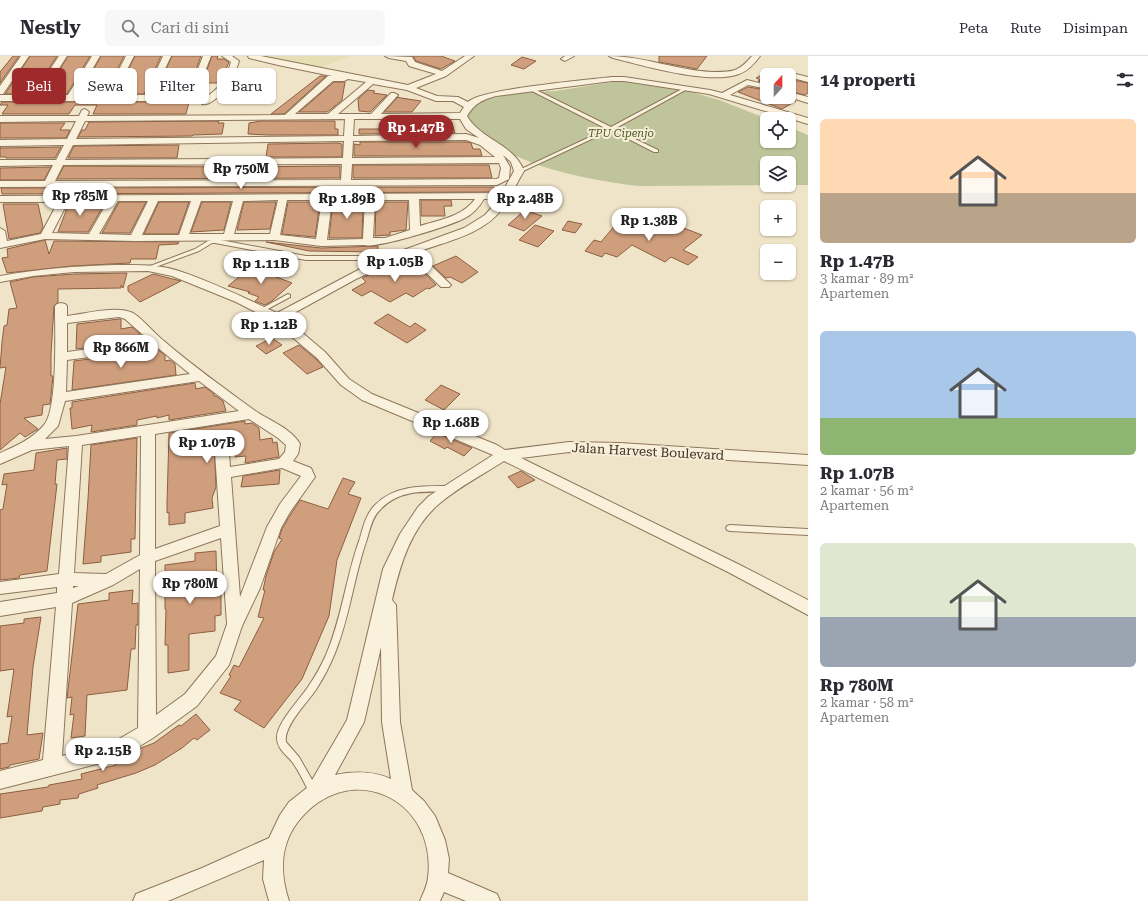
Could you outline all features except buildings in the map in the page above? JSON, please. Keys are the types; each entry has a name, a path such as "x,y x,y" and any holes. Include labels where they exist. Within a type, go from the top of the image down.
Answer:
{"street":[{"path":"0,92 24,56"},
{"path":"55,68 63,56"},
{"path":"66,98 71,98 96,56"},
{"path":"124,68 130,56"},
{"path":"162,68 167,56"},
{"path":"202,68 206,56"},
{"path":"178,118 212,98 229,82 235,61 226,56"},
{"path":"252,56 278,63 406,89 436,98 454,99 468,106"},
{"path":"389,56 409,59 412,64 443,74"},
{"path":"287,117 331,78 336,77 369,84 406,89 443,74 470,56"},
{"path":"613,56 704,73 735,73 740,71 756,56"},
{"path":"687,88 704,73"},
{"path":"796,76 808,80"},
{"path":"463,116 470,102 480,98 513,91 618,79 658,83 724,95 808,121"},
{"path":"724,95 747,82 760,85"},
{"path":"331,116 369,84"},
{"path":"374,116 394,95"},
{"path":"796,97 807,102"},
{"path":"0,98 12,98"},
{"path":"419,116 432,101"},
{"path":"48,185 88,104"},
{"path":"346,183 350,116"},
{"path":"0,120 463,116"},
{"path":"277,318 350,277 410,251 456,235 475,226 490,216 506,196 511,183 519,171 516,162 512,157 469,127 463,116"},
{"path":"0,143 466,137 478,140 496,154 505,167 504,179 501,181 346,183 225,173 59,163 0,163"},
{"path":"0,184 48,185 225,173 347,161 501,160"},
{"path":"0,199 506,196"},
{"path":"368,243 370,197"},
{"path":"414,197 415,232"},
{"path":"0,231 1,245 45,236 135,238 274,237 321,243 368,243 386,241 452,220 468,213 481,197"},
{"path":"45,236 65,198"},
{"path":"135,238 154,198"},
{"path":"183,237 197,198"},
{"path":"228,237 239,198"},
{"path":"274,237 283,198"},
{"path":"321,243 327,198"},
{"path":"43,199 50,225"},
{"path":"93,236 114,199"},
{"path":"415,220 427,222 432,226"},
{"path":"410,251 445,285"},
{"path":"0,279 74,268 148,268 175,273 262,310 277,318 321,355 345,382 367,397 498,451 733,568 808,608"},
{"path":"0,459 30,445 51,426 60,397 61,313 119,313 129,316 160,344 201,377 293,444 291,454 283,463"},
{"path":"60,357 160,344"},
{"path":"60,397 201,377"},
{"path":"30,445 76,441 251,414"},
{"path":"147,732 148,430"},
{"path":"52,767 76,441"},
{"name":"Jalan Harvest Boulevard","path":"314,793 355,722 391,569 405,538 423,511 434,500 498,451 593,447 808,460"},
{"path":"222,452 234,626"},
{"path":"0,780 114,752 147,732 191,700 212,676 223,660 234,626 252,588 274,527 285,508 307,479 306,472 283,463 224,473"},
{"path":"0,609 64,599 108,580 147,558 228,529"},
{"path":"0,588 66,579 108,580"},
{"name":"Jalan Harvest Boulevard","path":"388,586 391,722 402,793"},
{"name":"Jalan Harvest Boulevard","path":"278,901 274,885 273,865 276,845 282,829 291,815 314,793 332,785 350,780 368,781 386,785 402,793 417,805 436,839 439,859 438,879 430,901"},
{"path":"143,901 206,876 276,845"},
{"path":"438,879 490,901"}],"lane":[{"path":"519,171 610,129 687,88"},
{"path":"531,89 656,151"},
{"path":"148,268 197,250 210,242 215,241 306,258 358,258 383,262"},
{"path":"262,310 288,296"},
{"path":"314,793 295,759 284,747 281,738 284,728 314,685 332,650 359,549 368,524 375,510 394,494 405,490 449,489"},
{"path":"730,528 808,532"}],"shaded area":[{"path":"241,56 351,56 310,72"}],"green space":[{"name":"TPU Cipenjo","path":"619,81 688,91 719,100 760,116 760,148 796,148 796,130 808,135 808,185 796,185 796,156 760,156 760,185 639,186 597,180 550,169 528,161 488,140 473,126 469,119 465,106 512,93 555,91"}]}
